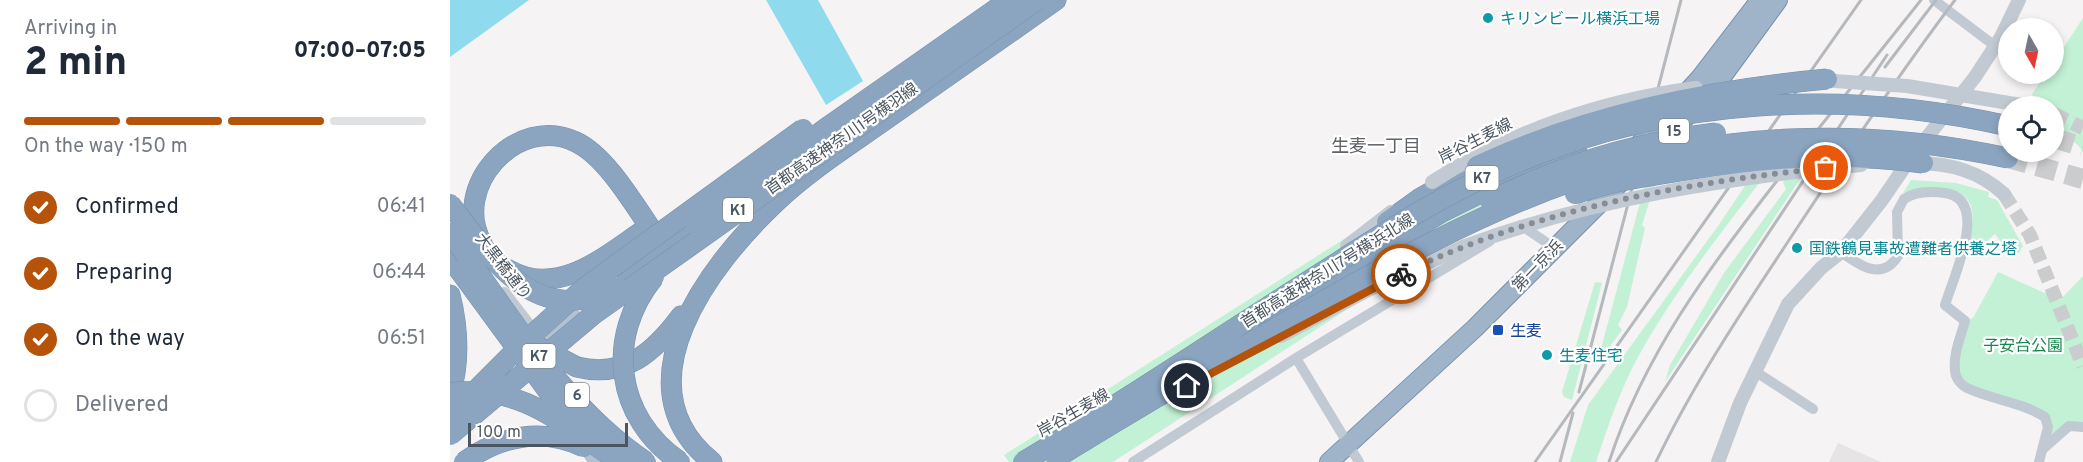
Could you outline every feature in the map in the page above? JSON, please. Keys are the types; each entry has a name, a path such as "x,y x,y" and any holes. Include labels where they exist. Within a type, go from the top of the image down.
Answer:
{"highway":[{"name":"首都高速神奈川1号横羽線","path":"450,416 523,343 584,288 788,139 987,0"},
{"path":"450,204 496,263 519,284 546,297 566,301 585,300 610,292 633,278 710,213 838,119 1009,0"},
{"name":"首都高速神奈川1号横羽線","path":"450,435 594,314 1037,0"},
{"path":"453,261 501,316 543,350 570,365 600,370 629,365 651,352 671,330 754,223 812,171 1056,0"},
{"name":"第一京浜","path":"1314,462 1346,440 1475,328 1549,243 1700,78 1760,0"},
{"name":"第一京浜","path":"1549,243 1676,130 1724,74 1778,0"},
{"path":"586,309 869,106 964,51"},
{"path":"1295,289 1419,199 1477,166 1534,141 1636,110 1780,84 1827,79"},
{"path":"1209,352 1442,212 1510,178 1577,152 1663,126 1723,114 1808,103"},
{"name":"首都高速神奈川7号横浜北線","path":"1023,462 1295,289 1455,191 1548,151 1612,130 1668,118 1744,107 1808,103 1905,108 1998,124"},
{"path":"658,239 599,159 584,146 566,138 545,137 524,141 505,150 486,172 477,189 473,217 477,235 492,257 507,269 524,277 545,280 566,277 591,266 727,174 788,139"},
{"name":"首都高速神奈川7号横浜北線","path":"1050,462 1280,331 1385,266 1549,189 1608,169 1668,154 1733,143 1798,138 1901,140 1998,156"},
{"path":"1280,331 1412,260 1547,204 1599,186 1649,176 1793,156 1859,155 1923,162"},
{"path":"680,462 654,440 633,407 623,360 628,323 646,287 667,263 772,169"},
{"name":"K7","path":"450,233 572,397 606,431 646,462"},
{"name":"K7","path":"453,261 548,391 582,426 627,462"},
{"path":"712,462 693,444 682,429 673,404 670,377 676,348 684,326 721,263"},
{"path":"450,295 455,316 456,356 450,395 487,391 520,399 554,417 621,462"},
{"path":"1009,462 1050,441 1152,381"},
{"path":"464,462 502,441 544,435 574,442 609,462"},
{"name":"第一京浜","path":"1329,462 1346,440"}],"main road":[{"path":"474,381 531,328 658,239"},
{"path":"450,395 526,357 586,309"},
{"name":"6","path":"531,328 621,462"},
{"name":"6","path":"526,357 597,462"}],"street":[{"path":"1934,0 1995,46"},
{"path":"1718,462 1740,403 1788,304 1821,268 1841,252 1975,77 1995,46 2019,0"},
{"name":"岸谷生麦線","path":"1017,462 1209,352 1432,182 1506,141 1572,116 1650,96 1736,83 1827,79 1908,86 1998,101"},
{"path":"1923,162 1970,171 2004,194"},
{"path":"1841,252 1864,268 1880,270 1887,268 1898,256 1897,212 1904,199 1925,192 1947,193 1964,203 1968,214 1968,228 1945,304 1965,321 1954,372 1958,381 1966,388 2018,403 2045,417 2048,427 2039,462"},
{"path":"1133,462 1296,358 1519,223 1549,243"},
{"name":"大黒橋通り","path":"450,224 531,328"},
{"path":"453,261 526,357"},
{"name":"岸谷生麦線","path":"1044,462 1280,331"},
{"path":"1296,358 1359,462"},
{"path":"1756,372 1813,409"},
{"path":"2043,449 2069,426 2083,427"}],"shaded area":[{"path":"1838,443 1881,462 1829,462"}],"green space":[{"path":"2083,18 2083,152 2078,145 2064,136 2064,96 2033,96 2032,94 2039,84 2064,84 2064,47"},
{"path":"1514,131 1550,177 1113,462 1009,462 1004,455"},
{"path":"1786,149 1711,246 1643,348 1622,390 1596,462 1570,462 1588,405 1718,226 1769,150"},
{"path":"1811,149 1820,149 1665,382 1670,365 1724,273 1786,189 1783,182"},
{"path":"1660,168 1642,225 1645,228 1627,307 1618,325 1622,330 1597,364 1649,169"},
{"path":"1911,180 1956,183 1989,192 1988,197 1997,200 2023,246 2019,253 2011,255 1995,234 1981,246 1970,238 1972,209 1965,197 1948,190 1936,189 1903,193"},
{"name":"子安台公園","path":"1998,272 2060,300 2083,276 2083,427 2079,426 2043,449 2045,417 1967,388 1955,361 1965,321 1973,318"},
{"path":"1595,282 1602,283 1572,400 1564,397 1562,392"}],"water":[{"path":"450,0 529,0 450,57"},
{"path":"766,0 818,0 863,81 826,105"}],"tunnel":[{"path":"2064,119 2083,128"},
{"path":"2064,141 2083,147"},
{"path":"2022,162 2083,179"},
{"path":"2004,194 2030,235 2083,366"}],"railway":[{"path":"1579,392 1681,0"},
{"path":"1535,462 1861,0"},
{"path":"1609,462 1640,385 1680,314 1726,247 1921,0"},
{"path":"1885,67 1936,0"},
{"path":"1656,462 1687,402 1741,314 1874,113 1955,0"},
{"path":"1616,462 1887,55"},
{"path":"1560,462 1573,413"}],"way so far":[{"path":"1401,274 1498,234 1608,203 1712,182 1826,168"}],"place":[{"name":"キリンビール横浜工場","path":"1488,18"},
{"name":"国鉄鶴見事故遭難者供養之塔","path":"1797,248"},
{"name":"生麦","path":"1498,330"},
{"name":"生麦住宅","path":"1547,355"}],"district":[{"name":"生麦一丁目","path":"1376,146"}],"route":[{"path":"1187,386 1401,274"}]}
